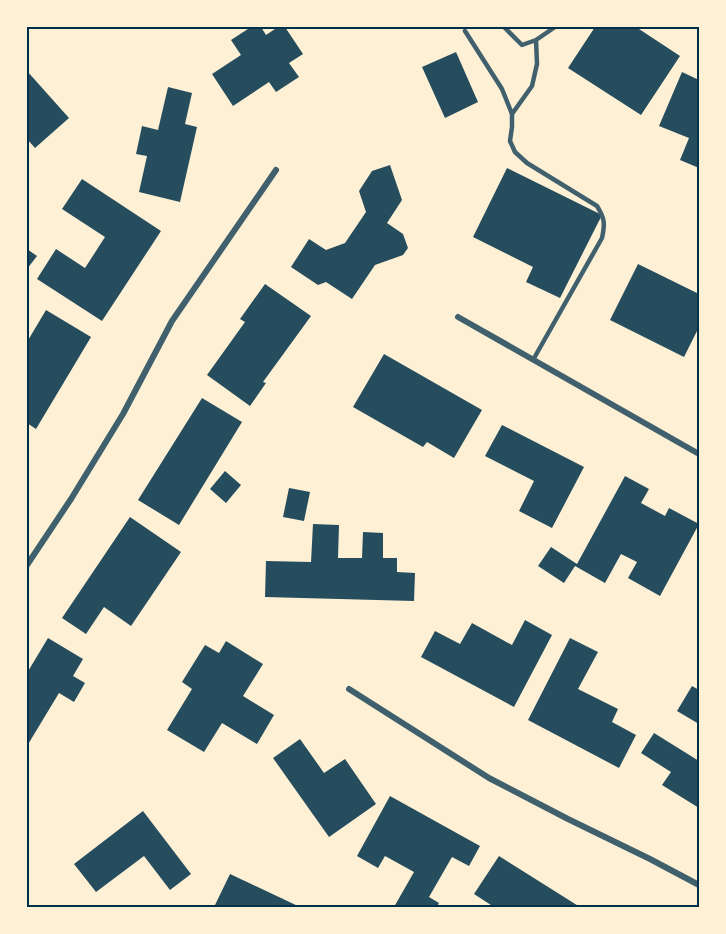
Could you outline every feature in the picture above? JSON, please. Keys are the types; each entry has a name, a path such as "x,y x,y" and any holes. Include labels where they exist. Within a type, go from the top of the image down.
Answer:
{"street":[{"path":"27,565 123,414 172,321 276,170"},
{"path":"458,317 699,454"},
{"path":"349,689 489,778 699,885"}],"lane":[{"path":"504,27 522,45 536,40 555,27"},
{"path":"465,31 502,89 512,114 510,141 515,153 527,163 597,206 605,224 602,238 533,360"},
{"path":"512,114 532,86 537,64 536,40"}],"building":[{"path":"251,27 261,27 266,35 278,27 285,27 303,54 289,63 299,77 276,92 269,82 233,106 212,74 241,55 231,40"},
{"path":"595,27 636,27 680,56 641,115 568,68"},
{"path":"456,52 478,102 445,118 422,67"},
{"path":"27,71 69,118 35,148 27,139"},
{"path":"682,72 699,80 699,168 680,160 689,138 659,126"},
{"path":"168,87 192,93 185,124 197,127 180,202 139,192 147,156 136,154 142,126 158,130"},
{"path":"390,165 402,200 387,223 403,234 408,248 403,255 375,265 352,299 326,282 318,285 291,267 309,239 326,250 345,243 366,212 359,191 372,171"},
{"path":"507,168 602,215 560,298 526,282 533,267 473,237"},
{"path":"82,179 161,231 102,321 37,279 56,249 85,268 105,237 62,209"},
{"path":"27,249 37,256 27,269"},
{"path":"638,264 699,294 699,327 684,357 610,320"},
{"path":"265,284 311,316 263,382 266,383 250,406 207,375 245,322 240,319"},
{"path":"46,310 91,337 36,429 27,423 27,342"},
{"path":"384,354 482,410 454,458 427,442 423,447 353,407"},
{"path":"202,398 242,422 179,525 138,500"},
{"path":"502,425 584,467 552,528 519,511 534,481 485,456"},
{"path":"225,471 241,485 226,503 210,489"},
{"path":"625,476 649,489 641,503 665,516 669,508 699,524 660,596 628,578 637,562 621,554 605,583 575,566 564,583 538,566 551,547 577,564"},
{"path":"289,488 310,492 304,521 283,517"},
{"path":"130,517 181,552 131,626 104,607 86,634 62,618"},
{"path":"313,524 339,525 338,558 362,558 363,532 383,533 383,558 397,558 397,572 415,573 414,601 265,597 266,561 311,562"},
{"path":"525,620 552,635 514,707 421,657 435,631 460,644 472,623 512,645"},
{"path":"48,638 83,659 73,676 85,683 74,702 59,693 27,746 27,673"},
{"path":"570,638 598,652 578,689 618,709 612,722 636,735 619,768 528,720"},
{"path":"226,641 263,664 243,696 274,715 257,744 222,723 204,752 167,730 192,689 182,682 205,645 219,653"},
{"path":"692,686 699,690 699,724 677,711"},
{"path":"654,733 699,761 699,808 662,785 671,772 641,753"},
{"path":"300,739 324,773 345,759 376,804 329,837 273,758"},
{"path":"390,796 480,846 469,866 452,857 429,897 439,903 437,907 394,907 414,872 385,856 378,868 357,856"},
{"path":"143,811 191,874 170,890 144,856 96,892 74,864"},
{"path":"499,856 580,907 494,907 474,894"},
{"path":"230,874 300,907 220,907 215,905"}]}
